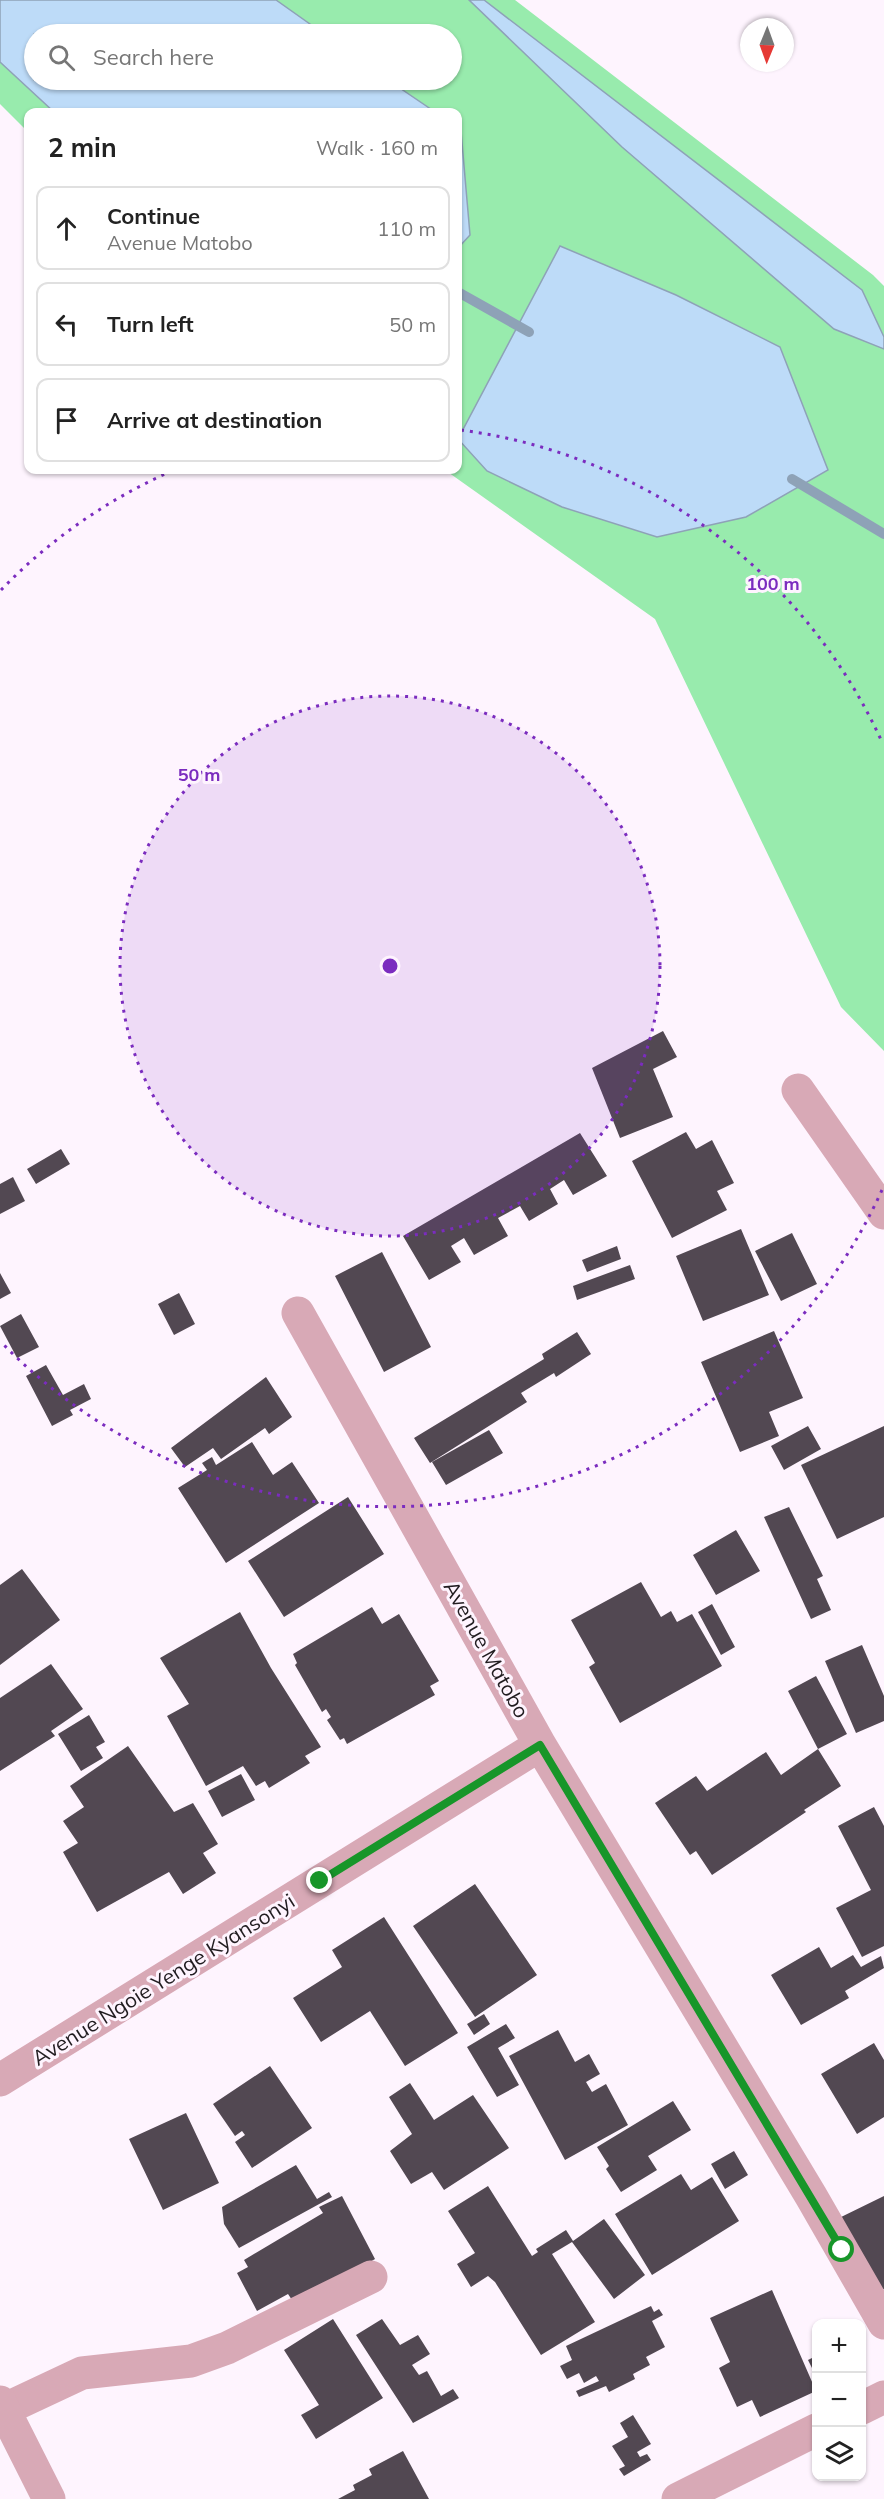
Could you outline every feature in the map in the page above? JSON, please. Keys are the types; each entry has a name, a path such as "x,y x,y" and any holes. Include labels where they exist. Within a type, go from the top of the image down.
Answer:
{"street":[{"path":"798,1090 884,1214"},
{"name":"Avenue Matobo","path":"298,1313 540,1745 811,2196 884,2323"},
{"name":"Avenue Ngoie Yenge Kyansonyi","path":"0,2080 540,1745"},
{"path":"49,2499 2,2406 82,2373 191,2361 227,2348 371,2277"},
{"path":"866,2406 884,2397"},
{"path":"678,2499 812,2432"}],"green space":[{"path":"0,0 515,0 873,275 884,286 884,1051 841,1007 655,619 451,474 462,474 462,108 24,108 24,128 0,104"}],"water":[{"path":"0,0 276,0 310,24 24,24 24,84 0,62"},
{"path":"469,0 484,0 862,290 884,337 884,349 834,329 622,147"},
{"path":"30,90 403,90 429,108 50,108"},
{"path":"462,143 470,235 462,244"},
{"path":"560,246 676,295 780,347 828,470 746,517 657,537 562,507 487,471 462,443 462,431"}],"building":[{"path":"663,1031 677,1057 653,1069 673,1117 620,1138 592,1068"},
{"path":"686,1132 696,1149 712,1140 734,1183 717,1191 727,1210 672,1238 632,1161"},
{"path":"580,1133 607,1176 573,1195 564,1180 550,1189 558,1204 529,1221 520,1206 498,1218 508,1236 474,1255 464,1238 451,1246 461,1262 429,1280 403,1236"},
{"path":"61,1149 70,1164 36,1184 27,1169"},
{"path":"13,1177 25,1201 0,1214 0,1184"},
{"path":"741,1229 769,1295 703,1321 676,1256"},
{"path":"792,1233 817,1284 781,1301 755,1251"},
{"path":"617,1246 621,1259 587,1272 582,1260"},
{"path":"382,1252 431,1347 384,1372 335,1276"},
{"path":"630,1265 635,1279 577,1300 573,1286"},
{"path":"0,1273 11,1293 0,1299"},
{"path":"179,1293 195,1324 174,1335 158,1304"},
{"path":"21,1314 39,1347 17,1358 0,1326"},
{"path":"774,1331 803,1398 769,1412 779,1436 740,1452 701,1362"},
{"path":"577,1332 591,1354 556,1377 554,1373 521,1393 527,1402 430,1463 414,1438 544,1359 542,1354"},
{"path":"46,1365 63,1395 84,1384 91,1399 70,1410 73,1415 52,1426 26,1376"},
{"path":"266,1377 292,1417 269,1434 265,1428 221,1459 213,1448 185,1467 171,1448"},
{"path":"808,1426 821,1449 784,1470 771,1446"},
{"path":"884,1426 884,1517 837,1539 801,1465"},
{"path":"489,1430 503,1453 446,1485 432,1462"},
{"path":"252,1442 273,1475 292,1462 319,1503 226,1563 178,1488 207,1470 202,1463 212,1457 216,1465"},
{"path":"348,1497 384,1554 284,1617 248,1561"},
{"path":"789,1507 823,1576 817,1579 831,1610 811,1619 764,1517"},
{"path":"736,1530 760,1571 716,1595 693,1555"},
{"path":"22,1569 60,1620 0,1665 0,1585"},
{"path":"641,1582 661,1617 671,1611 677,1622 692,1614 722,1666 620,1723 589,1667 595,1663 571,1620"},
{"path":"712,1604 735,1647 721,1655 698,1612"},
{"path":"372,1607 382,1624 399,1614 439,1681 430,1686 435,1695 347,1744 344,1738 340,1740 327,1720 331,1717 326,1709 322,1712 295,1665 297,1663 293,1654"},
{"path":"240,1612 271,1668 321,1747 305,1756 310,1763 269,1788 265,1781 256,1786 243,1766 206,1786 167,1716 189,1704 160,1658"},
{"path":"862,1645 884,1696 884,1721 856,1733 825,1661"},
{"path":"51,1664 83,1709 51,1731 55,1736 0,1771 0,1698"},
{"path":"816,1676 847,1734 818,1749 788,1691"},
{"path":"89,1715 105,1742 96,1747 103,1758 81,1771 58,1734"},
{"path":"128,1746 174,1812 193,1803 218,1844 203,1853 216,1873 183,1894 169,1872 97,1912 63,1852 78,1843 63,1821 84,1807 70,1786"},
{"path":"818,1749 841,1786 712,1875 696,1851 690,1855 655,1803 696,1776 707,1791 766,1752 781,1775"},
{"path":"241,1774 255,1800 222,1817 208,1791"},
{"path":"874,1807 884,1826 884,1946 862,1957 836,1908 871,1890 838,1826"},
{"path":"475,1884 537,1975 475,2017 413,1926"},
{"path":"384,1917 458,2033 405,2066 370,2011 321,2042 293,1998 342,1967 332,1950"},
{"path":"819,1947 831,1968 853,1955 861,1967 881,1956 884,1968 845,1991 849,1998 801,2025 771,1975"},
{"path":"484,2014 490,2024 474,2035 467,2024"},
{"path":"506,2024 515,2038 498,2048 519,2085 497,2097 467,2047"},
{"path":"558,2030 575,2062 589,2054 600,2074 586,2082 592,2092 606,2084 628,2125 565,2160 509,2056"},
{"path":"874,2043 884,2060 884,2117 857,2134 821,2074"},
{"path":"270,2066 312,2128 252,2168 235,2142 245,2135 242,2131 235,2136 213,2104"},
{"path":"410,2083 434,2120 473,2095 509,2148 444,2190 432,2172 411,2184 390,2151 412,2134 389,2097"},
{"path":"673,2101 691,2130 648,2156 657,2170 621,2192 606,2169 609,2166 597,2147"},
{"path":"186,2113 219,2183 163,2210 129,2139"},
{"path":"734,2151 748,2175 725,2189 711,2164"},
{"path":"296,2165 317,2199 329,2192 332,2197 239,2248 224,2224 222,2207"},
{"path":"681,2174 691,2190 712,2177 739,2221 652,2275 615,2214"},
{"path":"488,2186 532,2256 538,2252 536,2249 566,2230 573,2241 604,2219 645,2275 614,2299 572,2242 552,2254 595,2322 541,2355 495,2282 488,2276 471,2287 457,2264 475,2253 448,2211"},
{"path":"342,2196 375,2259 296,2306 288,2294 257,2311 237,2273 248,2267 244,2260 323,2213 319,2207"},
{"path":"884,2196 884,2289 874,2294 837,2219"},
{"path":"772,2290 812,2382 812,2393 760,2417 752,2400 737,2407 719,2368 730,2362 710,2318"},
{"path":"651,2306 654,2312 659,2309 663,2315 652,2321 665,2347 646,2357 650,2365 633,2374 635,2379 609,2392 606,2386 579,2397 576,2391 599,2381 596,2376 584,2383 579,2373 567,2379 560,2366 572,2360 566,2346"},
{"path":"333,2319 383,2398 316,2439 301,2415 319,2405 284,2350"},
{"path":"382,2319 400,2345 418,2335 430,2354 412,2365 419,2375 427,2371 441,2396 453,2389 459,2398 413,2423 356,2335"},
{"path":"633,2415 651,2444 637,2452 640,2457 647,2454 651,2460 624,2476 619,2469 625,2466 612,2446 628,2437 620,2423"},
{"path":"403,2451 429,2499 338,2499 355,2490 353,2485 372,2475 369,2469"}],"waterway":[{"path":"462,294 529,332"},
{"path":"792,479 884,534"}],"route":[{"path":"320,1881 540,1745 842,2250"}]}
